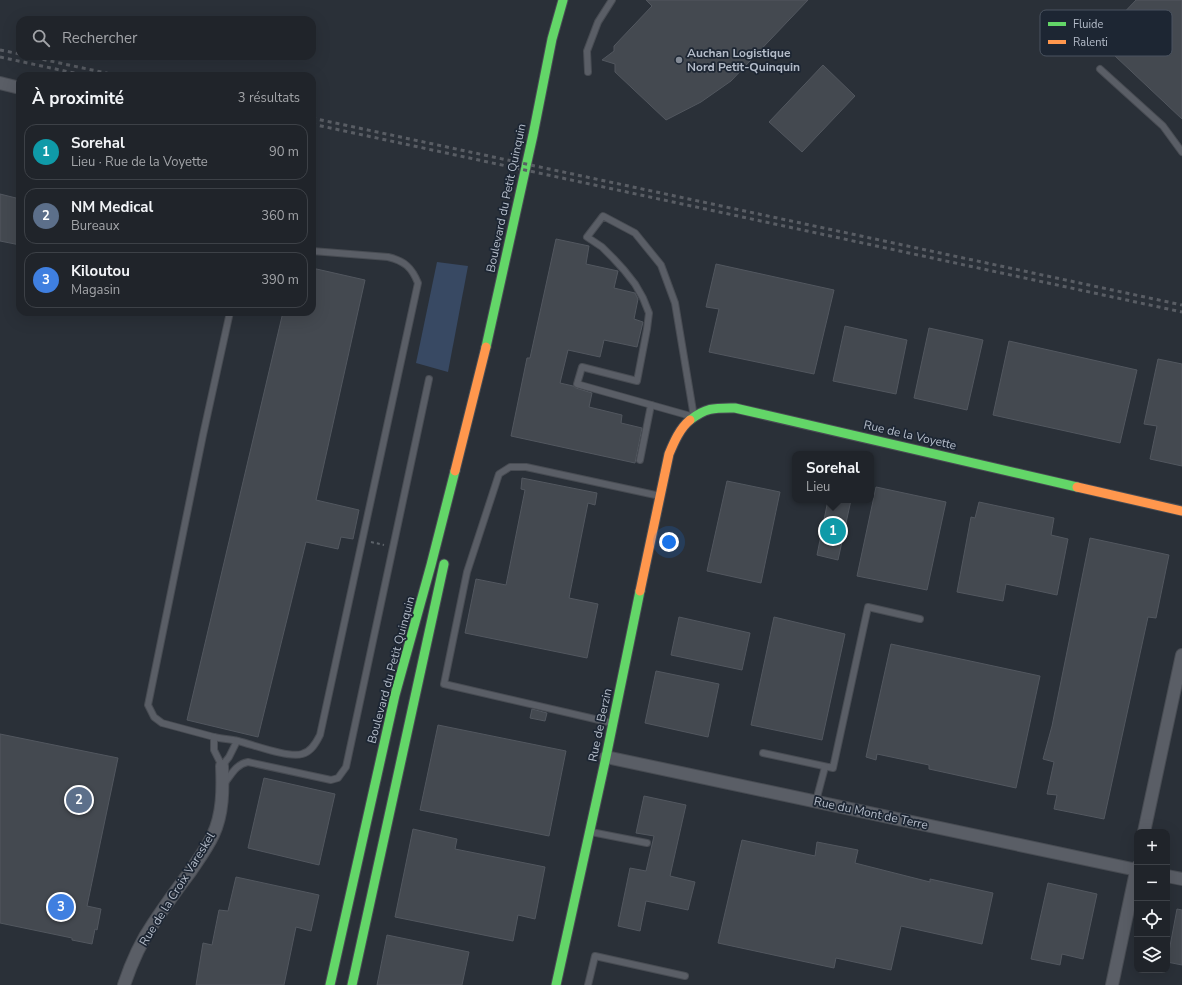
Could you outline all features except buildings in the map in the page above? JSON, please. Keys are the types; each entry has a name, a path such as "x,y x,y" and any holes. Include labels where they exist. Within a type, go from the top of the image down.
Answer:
{"main road":[{"name":"Boulevard du Petit Quinquin","path":"458,496 483,362 552,40 563,0"},
{"name":"Boulevard du Petit Quinquin","path":"552,40 570,0"},
{"name":"Boulevard du Petit Quinquin","path":"330,985 395,695 431,565 483,362"},
{"name":"Rue de la Voyette","path":"665,469 669,454 676,438 685,424 699,413 712,408 735,408 1182,511"},
{"name":"Rue de Berzin","path":"556,985 606,757 665,469"},
{"name":"Boulevard du Petit Quinquin","path":"352,985 446,553"}],"street":[{"path":"0,83 16,87"},
{"path":"1145,829 1182,655"},
{"name":"Rue du Mont de Terre","path":"606,757 1134,868"},
{"name":"Rue de la Croix Vareskel","path":"124,985 135,957 149,930 197,862 213,834 218,819 223,786 222,766"},
{"path":"1170,877 1182,879"},
{"path":"1112,985 1134,883"},
{"path":"321,985 325,964 342,930"}],"lane":[{"path":"588,72 587,51 598,22 612,0"},
{"path":"1100,69 1163,126 1182,152"},
{"path":"603,216 635,233 661,265 675,303 694,417 577,384 582,367 637,381 647,329 649,313 635,284 602,247 587,237 603,216"},
{"path":"229,316 203,435 148,706 154,718 162,723 290,755 302,754 312,749 320,735 418,283 414,272 399,260 388,257 316,252"},
{"path":"223,786 236,767 242,763 248,762 331,780 338,778 344,771 429,379"},
{"path":"640,460 651,404"},
{"path":"613,723 444,684 467,572 499,474 510,467 526,467 660,496"},
{"path":"764,753 833,768 868,607 920,619"},
{"path":"214,737 214,750 222,766 229,757 237,741"},
{"path":"816,802 825,766"},
{"path":"589,832 647,843"},
{"path":"588,985 595,956 685,976"}],"path":[{"path":"363,540 393,546"}],"water":[{"path":"437,262 468,266 448,372 416,363"}],"railway":[{"path":"0,50 16,53"},
{"path":"0,57 69,72"},
{"path":"46,60 101,72"},
{"path":"316,119 1182,305"},
{"path":"316,125 1182,312"}],"traffic: fast":[{"path":"486,347 533,135 552,39 563,0"},
{"path":"690,420 706,410 735,408 1077,487"},
{"path":"330,985 395,695 455,471"},
{"path":"352,985 444,564"},
{"path":"556,985 606,757 640,591"}],"traffic: slow":[{"path":"455,471 486,347"},
{"path":"640,591 669,454 680,431 690,420"},
{"path":"1077,487 1182,511"}],"place":[{"name":"Auchan Logistique Nord Petit-Quinquin","path":"679,60"},
{"name":"Sorehal","path":"833,531"},
{"name":"NM Medical","path":"79,800"},
{"name":"Kiloutou","path":"61,907"}]}
